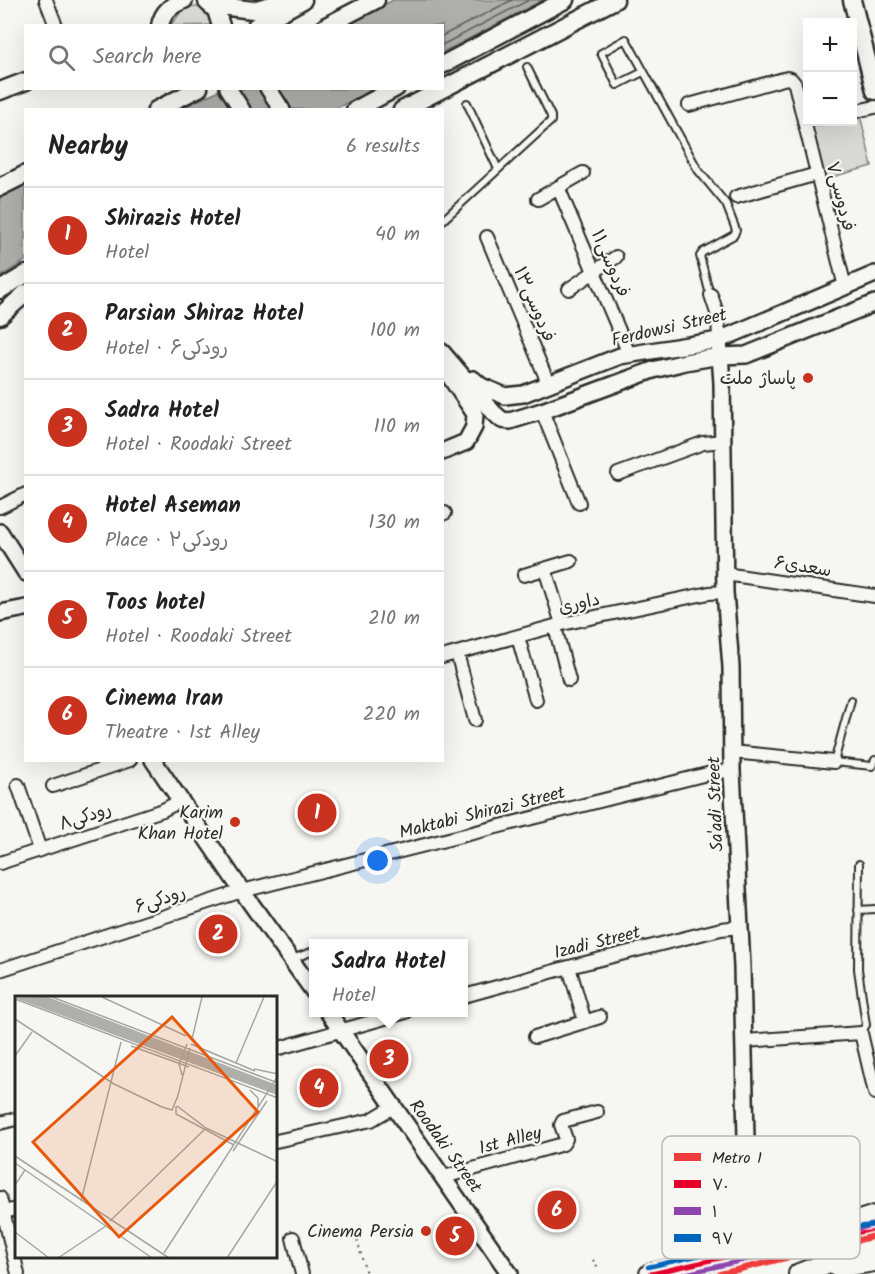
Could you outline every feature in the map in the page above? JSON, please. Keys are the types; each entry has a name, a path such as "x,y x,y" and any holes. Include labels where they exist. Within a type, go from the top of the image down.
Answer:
{"main road":[{"path":"160,17 172,6 184,0"},
{"path":"206,2 253,10 290,0"},
{"path":"261,24 303,0"},
{"path":"330,24 376,0"},
{"path":"444,64 565,0"},
{"path":"444,88 615,0"},
{"path":"852,0 875,91"},
{"path":"206,2 219,15 221,24"},
{"path":"0,91 24,82"},
{"path":"160,108 195,90"},
{"path":"359,108 392,90"},
{"path":"406,108 441,90"},
{"path":"0,187 24,175"},
{"path":"0,290 24,275"},
{"path":"0,316 24,295"},
{"path":"0,322 24,310"},
{"path":"860,1221 875,1216"},
{"path":"860,1234 875,1232"},
{"path":"860,1251 875,1245"},
{"path":"650,1274 715,1259"},
{"path":"799,1274 838,1259"},
{"path":"799,1274 875,1261"}],"street":[{"path":"47,0 55,24"},
{"name":"فردوسی۷","path":"689,105 787,78 795,84 803,105"},
{"path":"229,90 241,108"},
{"path":"269,90 281,108"},
{"path":"857,111 875,107"},
{"name":"فردوسی۷","path":"810,126 817,174 845,286"},
{"path":"538,199 583,173"},
{"path":"736,197 817,174"},
{"name":"فردوسی۱۱","path":"558,187 629,354"},
{"name":"فردوسی۱۳","path":"487,237 549,385"},
{"path":"569,289 616,257"},
{"name":"Ferdowsi Street","path":"444,358 481,386 505,396 523,394 629,354 719,340 875,274"},
{"path":"711,295 718,316 719,340"},
{"name":"Ferdowsi Street","path":"444,358 502,420 510,421 653,370 720,356 746,356 875,303"},
{"name":"Sa'adi Street","path":"719,340 725,574 731,667 732,771 740,927 746,1136"},
{"path":"444,359 475,414 474,428 466,442 444,451"},
{"path":"542,411 579,503"},
{"path":"618,474 703,443 723,441"},
{"path":"0,507 24,495"},
{"path":"0,532 5,549 24,571"},
{"path":"524,575 571,561"},
{"path":"545,569 569,680"},
{"name":"سعدی۶","path":"725,574 875,596"},
{"name":"داوری","path":"444,656 558,626 709,593 726,592"},
{"path":"0,614 24,608"},
{"path":"519,637 536,700"},
{"path":"458,653 475,720"},
{"path":"732,752 834,762"},
{"path":"53,786 124,762"},
{"path":"154,762 309,984"},
{"name":"Maktabi Shirazi Street","path":"242,891 715,772 732,771"},
{"path":"18,784 40,850"},
{"name":"رودکی۸","path":"0,863 163,810 180,801"},
{"name":"رودکی۶","path":"0,970 242,891"},
{"name":"Izadi Street","path":"468,995 721,929 740,927"},
{"path":"569,967 585,1022"},
{"name":"Roodaki Street","path":"332,1017 510,1274"},
{"path":"278,1048 388,1017"},
{"path":"536,1037 600,1017"},
{"path":"744,1041 861,1033 875,1093"},
{"path":"278,1141 371,1120 393,1107"},
{"name":"1st Alley","path":"444,1177 563,1144 566,1139 561,1125 563,1121 597,1112"},
{"path":"0,1123 15,1119"},
{"path":"0,1198 10,1210 15,1250"},
{"path":"293,1238 302,1274"},
{"path":"16,1259 18,1274"}],"lane":[{"path":"643,72 617,85 601,53 626,39 698,170 726,204 736,230 734,235 703,252 700,256 711,295"},
{"path":"444,219 551,121 551,116 526,68"},
{"path":"467,103 498,169"},
{"path":"851,700 834,762 872,766 875,760"},
{"path":"859,864 858,969 866,1025 861,1033"},
{"path":"858,910 875,909"},
{"path":"292,959 309,953"}],"path":[{"path":"356,1235 366,1274"},
{"path":"593,1260 599,1269"}],"shaded area":[{"path":"192,6 205,9 217,24 172,24 181,12"},
{"path":"860,115 872,166 825,179 812,127 857,126 857,116"}],"water":[{"path":"393,0 543,0 444,51 444,24 348,24"},
{"path":"219,90 372,90 337,108 183,108"},
{"path":"24,186 24,262 0,277 0,198"}],"metro line":[{"name":"1","path":"860,1240 875,1236"},
{"name":"1","path":"720,1274 781,1259"}],"transit line":[{"name":"۱","path":"860,1229 875,1224"},
{"name":"۹۷","path":"860,1226 874,1225"},
{"name":"۷۰","path":"860,1234 875,1232"},
{"name":"۹۷","path":"648,1267 683,1259"},
{"name":"۷۰","path":"650,1274 716,1259"},
{"name":"۱","path":"684,1274 750,1259"}],"place":[{"name":"پاساژ ملت","path":"808,378"},
{"name":"Shirazis Hotel","path":"317,813"},
{"name":"Karim Khan Hotel","path":"235,822"},
{"name":"Parsian Shiraz Hotel","path":"218,934"},
{"name":"Sadra Hotel","path":"389,1059"},
{"name":"Hotel Aseman","path":"319,1088"},
{"name":"Cinema Iran","path":"557,1210"},
{"name":"Cinema Persia","path":"426,1231"},
{"name":"Toos hotel","path":"455,1236"}]}
